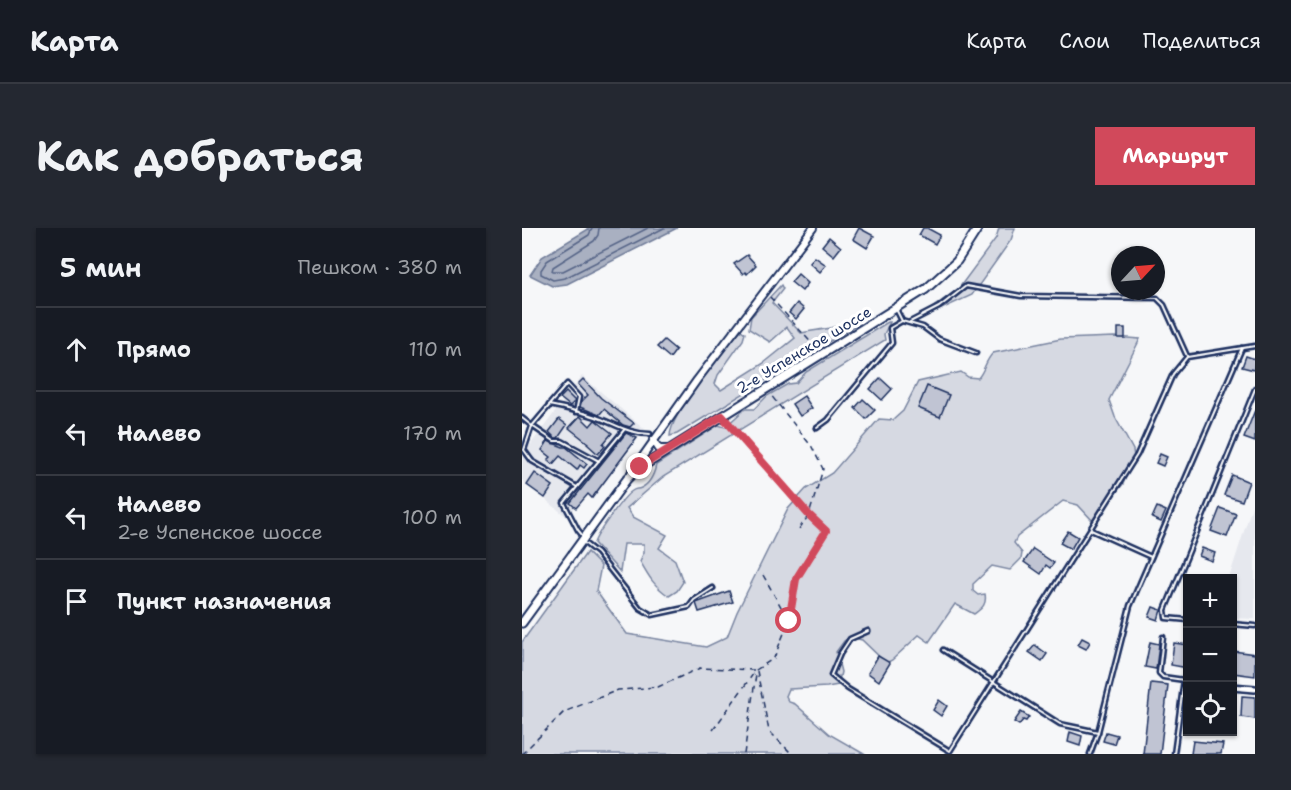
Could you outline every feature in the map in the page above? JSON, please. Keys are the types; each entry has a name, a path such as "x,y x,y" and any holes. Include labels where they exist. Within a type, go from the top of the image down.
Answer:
{"main road":[{"name":"2-е Успенское шоссе","path":"522,623 627,478 645,463 926,289 963,253 978,228"}],"street":[{"path":"627,478 652,437 813,228"},
{"path":"652,437 659,449 669,448"},
{"path":"1237,687 1255,689"}],"lane":[{"path":"910,322 939,307 966,286 1021,296 1157,298 1164,305 1187,357"},
{"path":"896,309 902,321"},
{"path":"817,428 828,420 892,343 890,328 902,321 923,327 939,339 976,353"},
{"path":"868,630 850,639 840,654 831,675 848,689 950,752 1137,455 1173,374 1187,357 1255,346"},
{"path":"1090,754 1098,732 1130,606 1242,348"},
{"path":"576,412 579,397 567,384 532,426 524,450 532,461 577,487"},
{"path":"1183,620 1166,618 1165,610 1255,389"},
{"path":"549,405 595,417 624,430 652,437"},
{"path":"522,418 554,441 562,441 599,461"},
{"path":"624,430 564,503 578,530 640,608 647,613 652,615 689,607 694,600 713,588"},
{"path":"1091,530 1152,557"},
{"path":"1237,624 1255,626"},
{"path":"1163,637 1159,673 1163,677 1183,680"},
{"path":"943,650 1060,724 1098,732"},
{"path":"1174,754 1186,682"}],"path":[{"path":"765,292 822,354"},
{"path":"766,388 812,447 823,469 809,515 799,529"},
{"path":"713,730 756,670 774,658 789,621 796,579 826,531 809,515 722,416"},
{"path":"763,575 789,621"},
{"path":"522,754 564,712 618,690 658,687 700,668 756,670"},
{"path":"744,754 756,670"},
{"path":"756,670 769,731 792,754"}],"shaded area":[{"path":"999,228 1015,228 1011,240 972,295 913,322 959,288 996,238"},
{"path":"781,285 783,289 772,303 801,333 831,328 848,321 858,324 677,434 670,436 672,426 689,397 741,330 745,333 743,340 718,375 715,384 721,390 764,363 795,338 787,327 770,342 749,329 751,317"},
{"path":"890,322 884,334 885,340 663,477 627,508 633,517 667,535 659,548 675,560 683,582 677,591 669,596 659,589 649,576 640,561 644,552 644,544 624,544 620,572 594,543 605,523 623,500 632,491 640,489 649,481 656,465 718,425 725,427 745,409 754,409 767,396 788,384 796,383 806,372"},
{"path":"1115,337 1140,339 1109,400 1115,417 1133,450 1134,457 1123,484 1093,521 1078,505 1063,501 1017,537 1014,543 1022,553 1021,559 1010,570 992,566 973,584 973,591 978,595 985,594 983,606 974,614 955,604 929,642 919,635 886,663 862,640 850,637 836,652 841,672 838,685 789,689 786,696 789,702 795,704 829,734 864,754 522,754 522,642 587,552 601,566 596,591 627,634 706,647 727,637 788,509 806,489 832,473 879,419 893,420 903,411 918,382 961,372 968,377 978,378 993,353 1061,339"},
{"path":"582,376 645,429 598,491 587,483 568,518 522,480 522,456"},
{"path":"1255,497 1255,619 1237,618 1237,574 1230,574"}],"water":[{"path":"590,228 677,228 567,284 552,286 530,275 542,257"}],"building":[{"path":"859,228 874,236 867,248 853,239"},
{"path":"923,228 940,235 935,244 919,235"},
{"path":"829,237 841,247 834,256 822,246"},
{"path":"747,255 756,265 747,274 745,272 743,274 734,264"},
{"path":"815,257 826,265 820,272 810,263"},
{"path":"798,274 808,283 802,291 791,282"},
{"path":"797,303 804,309 796,319 789,313"},
{"path":"1118,328 1125,328 1125,338 1118,338"},
{"path":"664,340 676,350 670,358 657,347"},
{"path":"1246,356 1255,359 1254,370 1242,367"},
{"path":"880,378 892,389 882,400 870,389"},
{"path":"583,379 601,398 634,423 630,427 623,425 604,409 599,415 580,407 581,402 588,395 578,384"},
{"path":"927,386 949,395 940,417 918,408"},
{"path":"566,392 575,401 570,406 560,398"},
{"path":"804,396 812,408 800,416 792,404"},
{"path":"863,399 875,410 866,419 855,408"},
{"path":"1255,410 1255,442 1244,438"},
{"path":"580,416 590,426 595,420 612,433 598,454 569,428"},
{"path":"559,419 567,425 558,438 555,438 549,432"},
{"path":"626,433 637,438 592,498 588,494 576,508 570,503"},
{"path":"548,441 566,447 587,464 584,468 580,465 577,470 560,456 553,464 548,460 551,457 542,450"},
{"path":"1160,454 1167,457 1163,466 1156,463"},
{"path":"535,473 553,486 545,498 527,485"},
{"path":"1232,475 1249,482 1242,501 1224,495"},
{"path":"1157,507 1166,511 1161,522 1152,518"},
{"path":"1220,508 1236,514 1227,537 1211,531"},
{"path":"1068,531 1078,537 1071,549 1060,543"},
{"path":"1202,548 1215,553 1212,561 1199,556"},
{"path":"1033,549 1054,563 1050,568 1046,565 1041,574 1024,562"},
{"path":"729,591 733,602 699,612 696,603"},
{"path":"1153,607 1161,610 1158,620 1149,617"},
{"path":"1082,638 1090,642 1086,649 1078,645"},
{"path":"1150,642 1159,644 1156,669 1145,667"},
{"path":"1174,643 1183,644 1183,667 1171,665"},
{"path":"1035,645 1047,654 1042,661 1029,652"},
{"path":"1237,652 1255,654 1255,676 1237,674"},
{"path":"878,656 890,663 879,681 868,673"},
{"path":"1151,683 1168,685 1160,754 1143,754"},
{"path":"1242,696 1255,697 1255,719 1241,717"},
{"path":"939,700 947,706 941,716 933,710"},
{"path":"1021,712 1029,717 1019,725 1014,722"},
{"path":"1070,732 1082,736 1080,746 1068,742"},
{"path":"1106,732 1117,735 1114,744 1103,741"},
{"path":"1193,741 1223,744 1221,754 1191,754"}],"route":[{"path":"640,467 722,416 809,515 826,531 796,579 789,621"}]}
